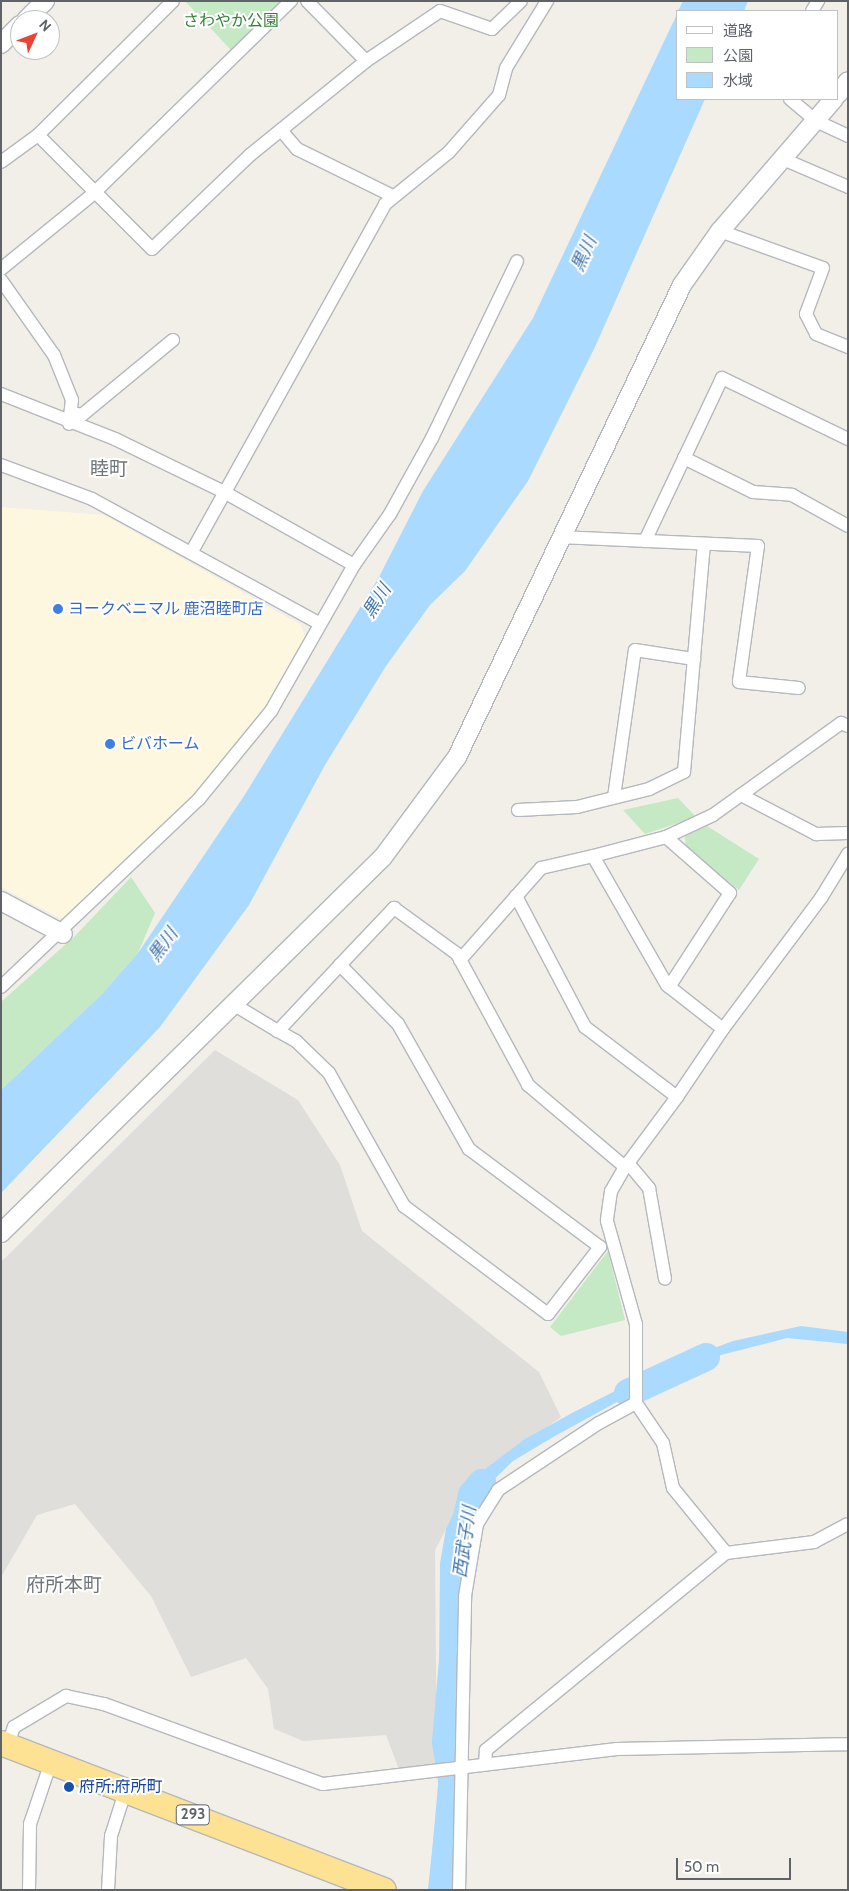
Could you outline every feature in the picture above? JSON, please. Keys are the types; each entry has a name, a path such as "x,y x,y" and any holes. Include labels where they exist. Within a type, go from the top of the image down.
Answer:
{"highway":[{"name":"293","path":"5,1744 126,1789 384,1890"}],"street":[{"path":"36,10 45,1"},
{"path":"1,162 38,135 173,1"},
{"path":"1,269 93,194 290,1"},
{"path":"307,1 366,61"},
{"path":"38,135 93,194 152,249 281,130 438,6 492,30 521,1"},
{"path":"191,553 393,196 449,152 499,94 506,68 547,1"},
{"path":"839,93 848,81"},
{"path":"791,100 816,121 848,136"},
{"path":"1,1234 383,856 457,756 682,285 720,231 833,100"},
{"path":"281,130 297,149 393,196"},
{"path":"783,159 848,187"},
{"path":"720,231 823,268 806,314 816,334 848,347"},
{"path":"1,987 63,934 199,799 271,711 354,565 390,514 432,438 518,262"},
{"path":"1,280 54,355 72,400 71,418"},
{"path":"71,418 82,415 174,340"},
{"path":"645,541 722,378 848,439"},
{"path":"1,394 71,418 224,492 354,565"},
{"path":"684,458 754,492 792,495 848,526"},
{"path":"1,465 92,499 320,624"},
{"path":"560,537 758,546 739,682 799,688"},
{"path":"518,810 577,807 649,789 684,772 704,544"},
{"path":"614,798 634,650 694,660"},
{"path":"460,960 541,868 666,838 713,815 841,723 848,726"},
{"path":"741,795 816,834 848,833"},
{"path":"666,838 730,893 670,987"},
{"path":"726,1553 673,1488 663,1443 636,1404 636,1324 607,1221 611,1192 627,1165 832,880 848,854"},
{"path":"593,856 670,987 723,1029"},
{"path":"832,880 848,875"},
{"path":"516,896 585,1026 677,1097"},
{"path":"1,901 63,934"},
{"path":"278,1030 394,908 460,960 528,1085 627,1165 649,1188 665,1279"},
{"path":"233,1004 278,1030 329,1073 404,1206 548,1314 600,1247 469,1149 398,1024 340,965"},
{"path":"459,1890 465,1596 477,1524 498,1490 598,1422 636,1404"},
{"path":"485,1764 486,1750 726,1553 814,1542 848,1524"},
{"path":"5,1744 14,1726 66,1696 104,1704 323,1784 617,1749 848,1744"},
{"path":"29,1890 30,1824 51,1762"},
{"path":"108,1890 111,1836 126,1789"}],"shaded area":[{"path":"1,507 104,515 301,625 307,642 262,719 195,802 68,922 1,887"},
{"path":"215,1050 298,1100 340,1165 362,1231 539,1372 561,1417 472,1481 435,1550 437,1774 403,1780 386,1735 303,1741 274,1729 268,1689 246,1658 191,1677 151,1596 75,1504 37,1515 1,1577 1,1262"}],"green space":[{"name":"さわやか公園","path":"185,1 281,1 231,50"},
{"path":"678,798 696,817 645,834 623,810"},
{"path":"707,826 759,859 739,890 686,851 685,836"},
{"path":"131,877 155,913 138,953 102,994 1,1090 1,1002 75,936"},
{"path":"608,1251 625,1320 561,1336 550,1327"}],"water":[{"path":"683,1 748,1 744,10 678,10"},
{"name":"黒川","path":"676,16 676,100 705,100 595,347 528,481 465,571 430,605 386,666 325,765 249,905 160,1027 1,1193 1,1090 102,994 138,953 244,796 379,577 423,491 533,318"},
{"path":"801,1326 848,1332 848,1344 787,1338 717,1356 648,1385 555,1436 513,1461 481,1492 457,1531 453,1549 445,1838 437,1890 429,1890 438,1785 440,1563 446,1529 461,1498 480,1473 525,1439 656,1370 733,1341"}],"waterway":[{"name":"西武子川","path":"628,1393 706,1357"},
{"name":"西武子川","path":"442,1890 453,1786 446,1742 464,1530 472,1495 482,1483"}],"place":[{"name":"ヨークベニマル 鹿沼睦町店","path":"58,609"},
{"name":"ビバホーム","path":"110,744"},
{"name":"府所;府所町","path":"69,1787"}],"district":[{"name":"睦町","path":"109,469"},
{"name":"府所本町","path":"64,1585"}]}
